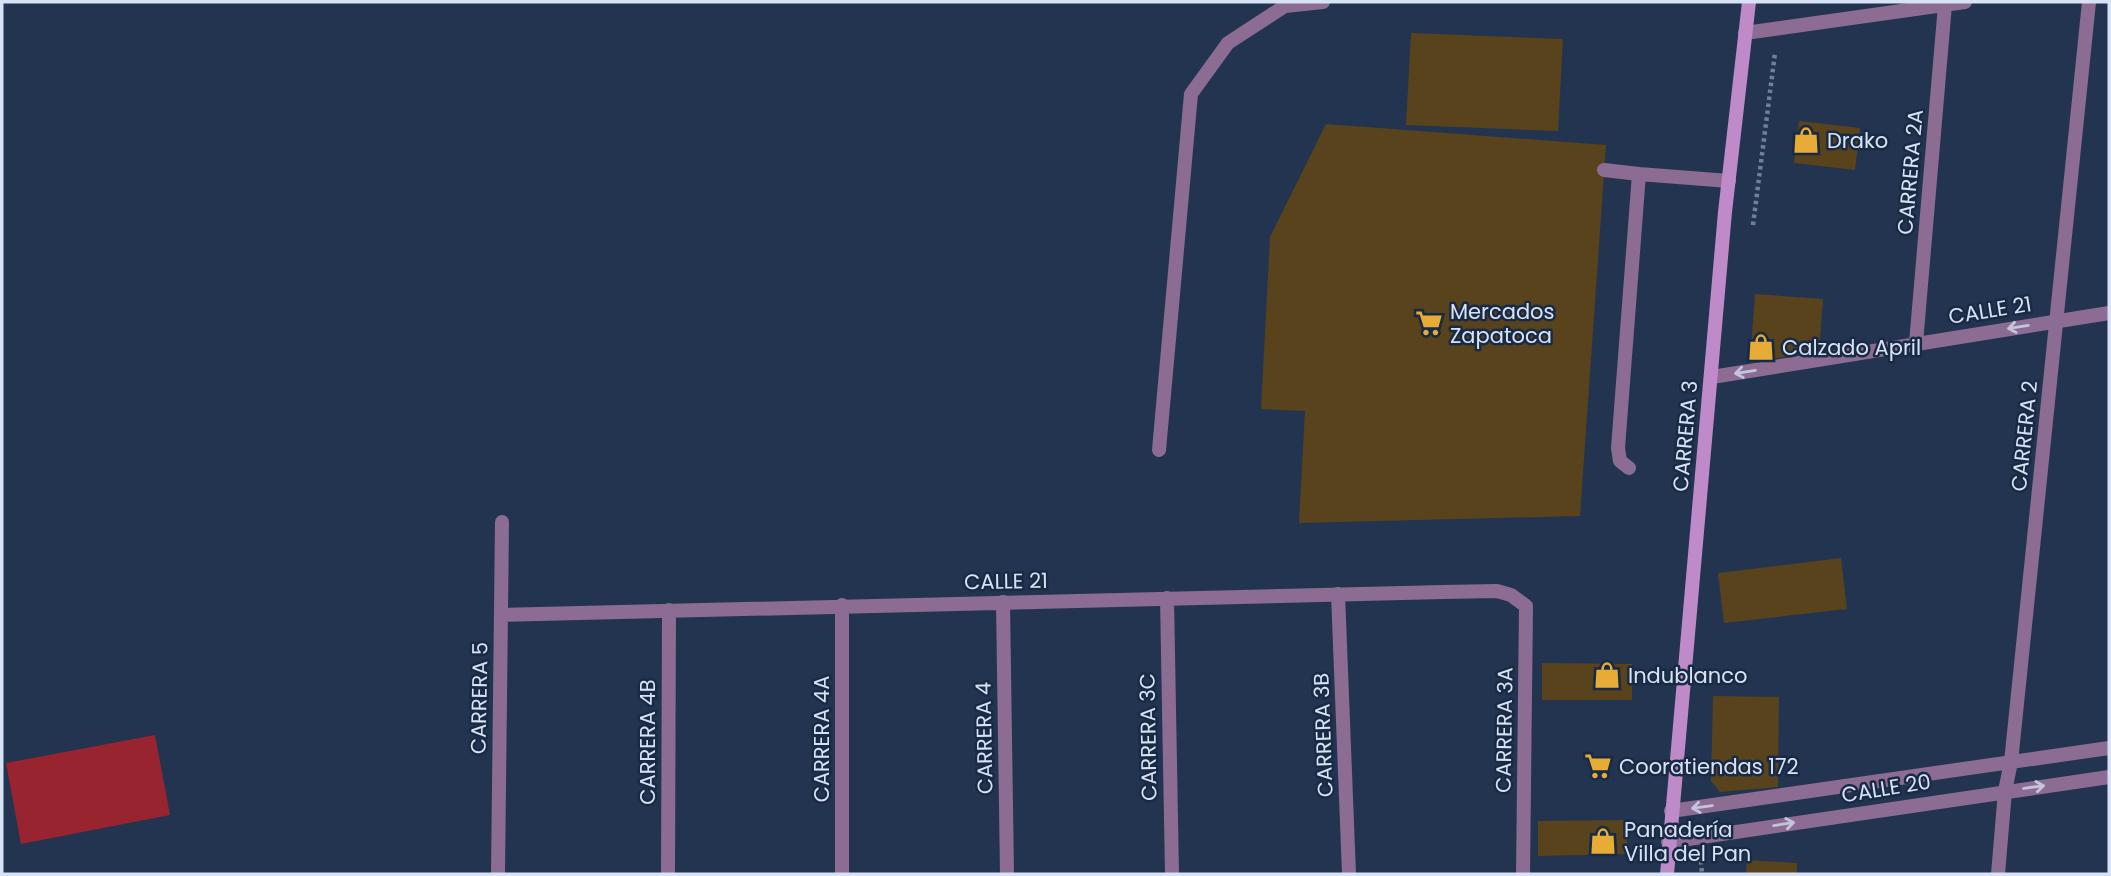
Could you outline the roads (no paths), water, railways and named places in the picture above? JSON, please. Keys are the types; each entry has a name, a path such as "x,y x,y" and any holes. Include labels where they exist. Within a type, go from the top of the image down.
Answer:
{"main road":[{"name":"CARRERA 3","path":"1667,874 1729,181 1749,2"}],"street":[{"path":"1159,450 1191,94 1228,43 1285,6 1323,2"},
{"path":"1745,33 1965,2"},
{"name":"CARRERA 2","path":"1998,874 2089,2"},
{"name":"CARRERA 2A","path":"1916,343 1945,5"},
{"path":"1604,170 1729,181"},
{"path":"1629,468 1620,461 1618,448 1639,174"},
{"name":"CALLE 21","path":"1712,377 2109,313"},
{"name":"CARRERA 5","path":"498,874 502,522"},
{"name":"CALLE 21","path":"502,615 842,604 1497,591 1511,594"},
{"name":"CARRERA 3B","path":"1338,594 1349,874"},
{"name":"CARRERA 3A","path":"1511,594 1527,606 1523,874"},
{"name":"CARRERA 3C","path":"1167,598 1172,874"},
{"name":"CARRERA 4","path":"1003,602 1007,874"},
{"name":"CARRERA 4A","path":"842,604 842,874"},
{"name":"CARRERA 4B","path":"667,874 669,610"},
{"name":"CALLE 20","path":"1671,811 2109,748"},
{"name":"CALLE 20","path":"1668,842 2109,777"}],"place":[{"name":"Drako","path":"1806,140"},
{"name":"Mercados Zapatoca","path":"1429,323"},
{"name":"Calzado April","path":"1761,347"},
{"name":"Indublanco","path":"1607,675"},
{"name":"Cooratiendas 172","path":"1598,766"},
{"name":"Panadería Villa del Pan","path":"1603,841"}]}
